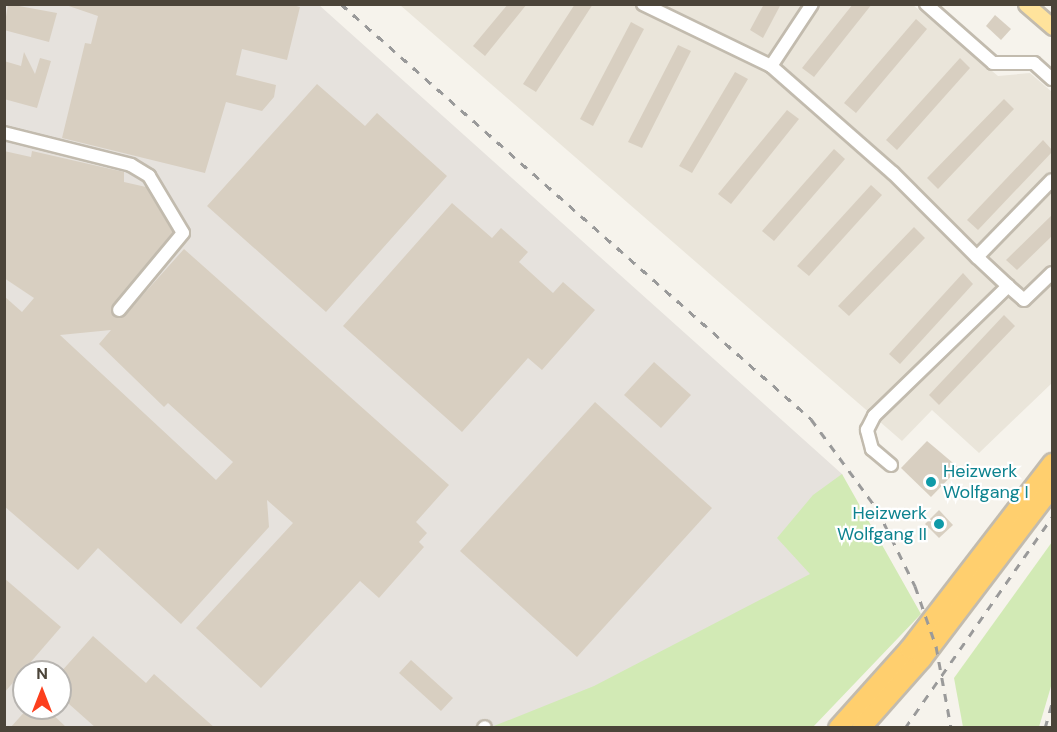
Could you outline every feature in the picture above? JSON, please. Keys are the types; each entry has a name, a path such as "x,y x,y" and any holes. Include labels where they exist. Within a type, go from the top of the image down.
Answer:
{"highway":[{"path":"838,728 903,657 1053,463"},
{"path":"861,728 922,659 1053,489"}],"main road":[{"path":"1026,4 1053,27"}],"street":[{"path":"643,4 771,66 893,173 977,257 1024,300 1053,273"},
{"path":"771,66 812,4"},
{"path":"926,4 993,63 1034,63 1053,79"},
{"path":"4,133 130,165 149,176 183,233 119,310"},
{"path":"977,257 1053,180"},
{"path":"891,465 872,449 867,430 913,378 1008,286"}],"shaded area":[{"path":"4,5 319,5 842,474 897,621 794,727 5,727"},
{"path":"400,5 913,5 998,76 1030,73 1052,92 1052,383 979,453 932,410 902,441"}],"green space":[{"path":"842,474 921,614 813,727 489,728 594,686 810,574 777,538 813,495"},
{"path":"1052,542 1052,683 1039,727 963,727 954,678"}],"building":[{"path":"8,4 57,13 49,42 4,30"},
{"path":"63,4 289,4 300,7 287,60 242,49 236,75 276,85 274,97 262,111 226,102 205,173 62,138 85,43 91,44 98,16"},
{"path":"508,4 527,4 485,56 473,46"},
{"path":"575,4 593,4 536,92 523,84"},
{"path":"764,4 781,4 763,38 750,30"},
{"path":"853,4 872,4 814,77 802,68"},
{"path":"995,15 1011,29 1001,40 986,26"},
{"path":"916,19 927,29 856,113 844,103"},
{"path":"631,22 644,29 593,126 580,119"},
{"path":"678,45 691,51 642,148 628,142"},
{"path":"24,52 35,74 40,58 51,61 37,108 4,99 4,61 21,66"},
{"path":"960,58 970,68 897,150 886,140"},
{"path":"735,72 748,79 692,173 679,166"},
{"path":"317,84 365,126 377,113 447,176 326,312 207,206"},
{"path":"1004,99 1014,109 938,189 927,178"},
{"path":"787,110 799,119 731,204 718,194"},
{"path":"1043,140 1053,151 978,230 967,220"},
{"path":"834,149 845,159 774,241 762,231"},
{"path":"4,151 31,157 32,151 124,172 124,182 146,187 173,232 113,305 114,317 125,315 184,249 449,485 416,522 427,533 419,542 424,547 379,598 360,581 261,688 196,628 293,523 267,500 269,527 181,624 98,548 78,570 4,506 4,296 22,312 34,298 4,278","holes":["111,330 99,344 164,407 168,403 233,462 216,480 60,335"]},
{"path":"871,185 882,195 809,276 797,266"},
{"path":"452,203 492,238 501,228 528,252 519,262 553,293 563,282 595,310 542,370 528,358 462,432 343,326"},
{"path":"1053,214 1053,235 1017,270 1006,260"},
{"path":"914,227 925,238 849,316 838,306"},
{"path":"963,273 973,284 900,364 889,354"},
{"path":"1004,315 1015,326 939,405 929,395"},
{"path":"654,362 691,395 661,428 624,395"},
{"path":"595,402 712,508 577,657 460,551"},
{"name":"Heizwerk Wolfgang I","path":"927,441 959,468 931,497 901,468"},
{"name":"Heizwerk Wolfgang II","path":"939,510 953,525 939,538 925,524"},
{"path":"4,578 61,627 32,660 12,660 12,684 4,693"},
{"path":"93,636 146,683 154,674 215,728 96,728 72,707 72,660"},
{"path":"411,660 453,698 441,711 399,673"},
{"path":"17,720 59,720 67,728 10,728"}],"railway":[{"path":"341,4 811,419 877,509 915,586 936,646 951,728"},
{"path":"905,728 1052,517"},
{"path":"1045,728 1052,703"}],"place":[{"name":"Heizwerk Wolfgang I","path":"931,482"},
{"name":"Heizwerk Wolfgang II","path":"939,524"}]}
